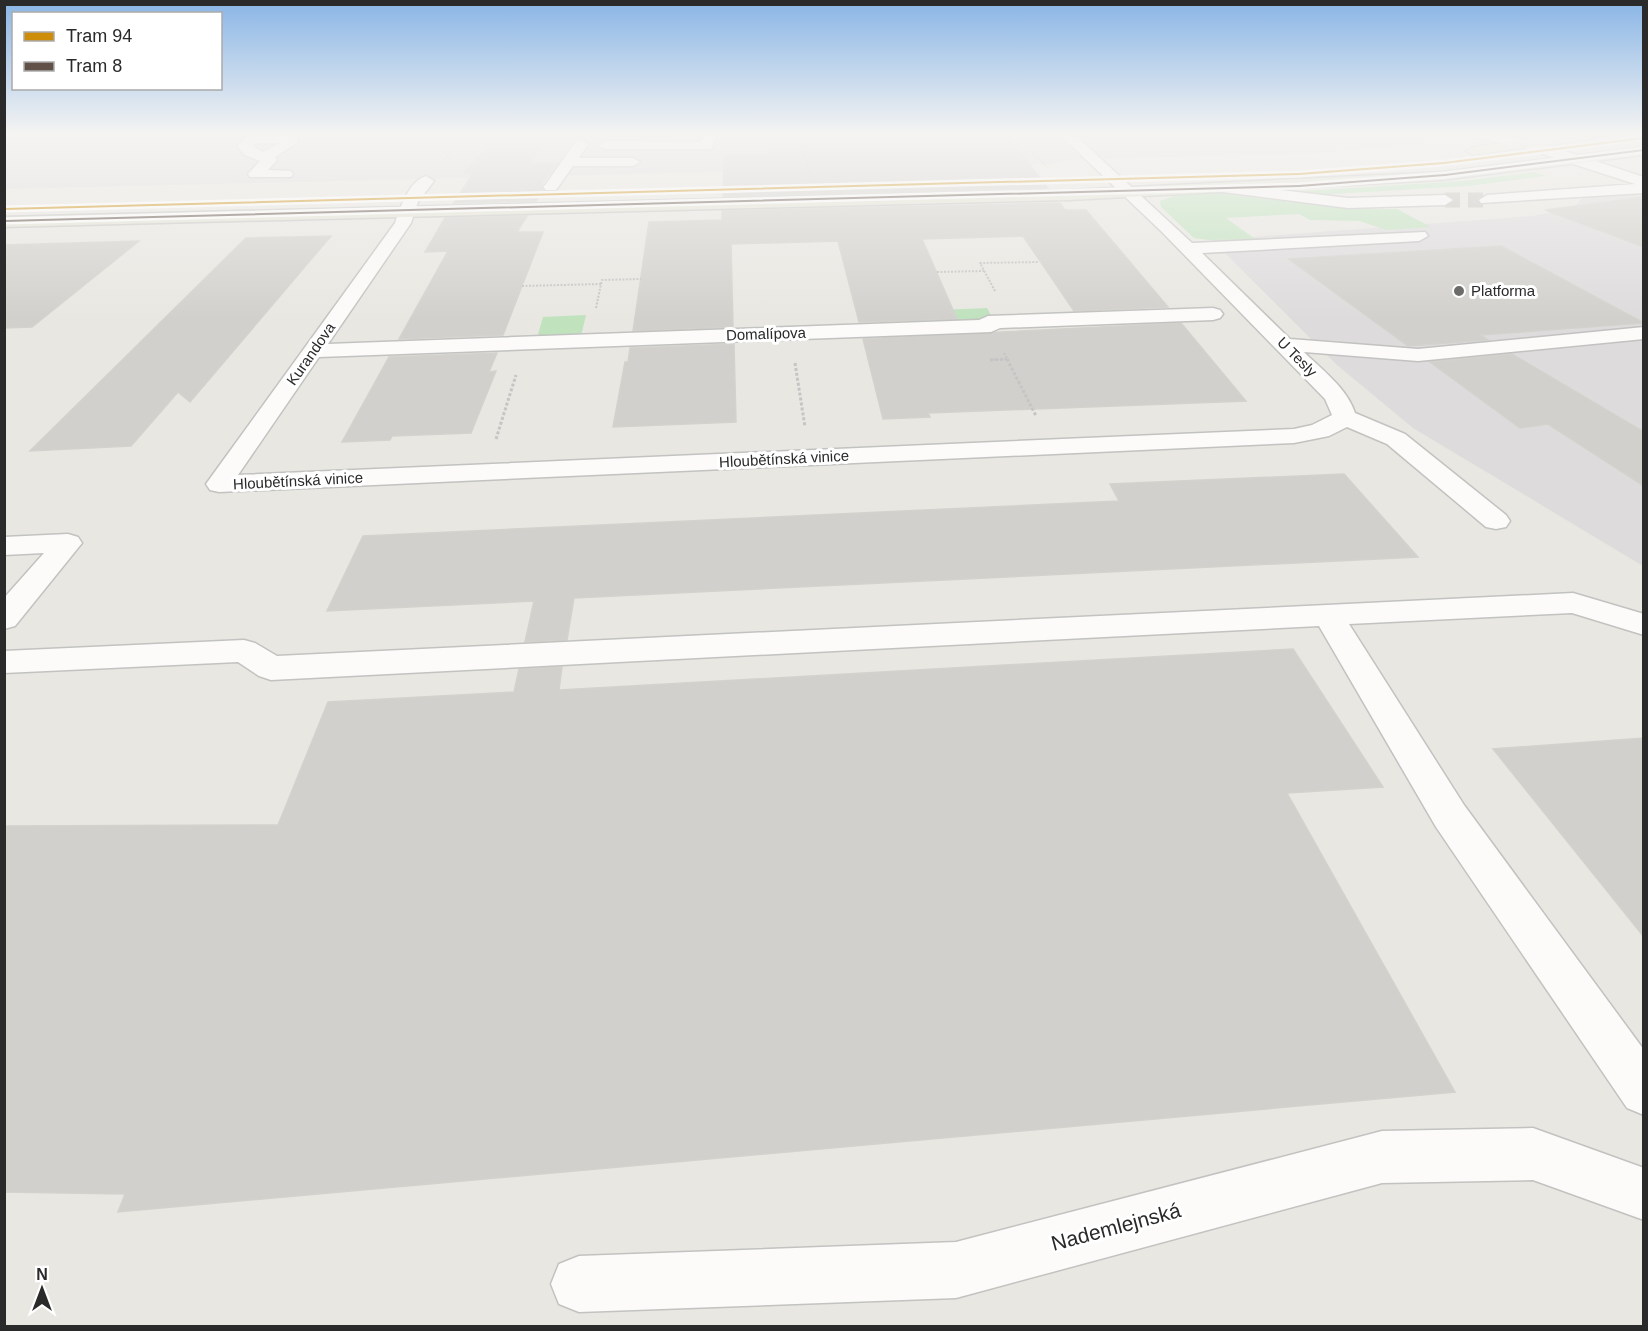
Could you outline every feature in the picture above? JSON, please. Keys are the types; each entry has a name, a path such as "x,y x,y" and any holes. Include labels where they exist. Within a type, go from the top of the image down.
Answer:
{"main road":[{"path":"4,222 405,218 1043,195"}],"street":[{"name":"Kurandova","path":"219,484 405,218 417,195"},
{"name":"U Tesly","path":"1133,195 1189,248 1333,394 1340,403 1344,417"},
{"path":"1281,195 1348,203 1445,200"},
{"path":"1487,200 1569,195"},
{"path":"1343,223 1351,224 1382,238"},
{"path":"1246,229 1302,225"},
{"path":"1189,248 1419,236"},
{"name":"Domalípova","path":"312,351 991,326 988,322 1213,314"},
{"path":"1285,345 1418,355 1644,333"},
{"path":"1344,417 1396,439 1496,521"},
{"name":"Hloubětínská vinice","path":"219,484 1294,436 1317,433 1335,426 1344,417"},
{"path":"4,546 68,543 4,619"},
{"path":"4,662 244,651 271,668 1573,603 1644,625"},
{"path":"1328,615 1450,816 1644,1091"},
{"name":"Nademlejnská","path":"579,1284 956,1270 1382,1157 1533,1154 1644,1194"}],"path":[{"path":"1012,321 980,263 1039,262"},
{"path":"937,272 984,271"},
{"path":"590,340 602,280 641,279"},
{"path":"522,286 601,284"},
{"path":"991,326 1038,420"},
{"path":"790,333 805,429"},
{"path":"495,444 525,343"}],"shaded area":[{"path":"1643,195 1643,566 1413,428 1337,365 1212,240 1533,216 1574,208 1582,198"}],"green space":[{"path":"1233,195 1348,209 1397,209 1431,227 1387,230 1359,221 1310,220 1299,214 1226,218 1255,239 1209,240 1194,238 1161,207 1160,201 1174,196"},
{"path":"987,308 993,319 945,320 940,310"},
{"path":"586,315 581,336 537,338 543,317"}],"building":[{"path":"459,195 540,195 536,201 454,203"},
{"path":"723,195 791,195 723,197"},
{"path":"1644,197 1644,247 1545,210"},
{"path":"1060,203 1065,210 1086,210 1168,307 1074,311 1023,236 922,239 957,319 859,322 838,241 731,244 733,327 633,331 649,222 722,220 722,211"},
{"path":"527,216 517,232 543,232 503,335 399,339 448,251 425,252 445,218"},
{"path":"331,236 190,402 178,392 131,446 30,451 246,238"},
{"path":"139,241 32,327 4,328 4,245"},
{"name":"Platforma","path":"1501,246 1644,323 1480,335 1488,340 1408,346 1289,259"},
{"path":"1181,323 1246,401 928,413 930,417 883,419 863,339"},
{"path":"734,344 736,422 613,427 625,362 628,362 630,348"},
{"path":"497,353 489,372 496,371 471,433 392,436 390,440 342,442 389,357"},
{"path":"1512,354 1644,432 1644,486 1548,424 1520,428 1430,362"},
{"path":"1344,474 1418,557 574,598 567,640 525,642 534,601 327,611 363,536 1119,501 1110,484"},
{"path":"1293,649 1383,787 1287,793 1455,1092 118,1212 125,1194 4,1192 4,826 278,825 328,702 514,692 519,669 562,667 559,690"},
{"path":"1644,738 1644,937 1493,749"}],"tunnel":[{"path":"1445,200 1487,200"}],"tram line":[{"name":"94","path":"4,209 518,195"},
{"name":"8","path":"4,221 962,195"}],"place":[{"name":"Platforma","path":"1459,291"}]}
